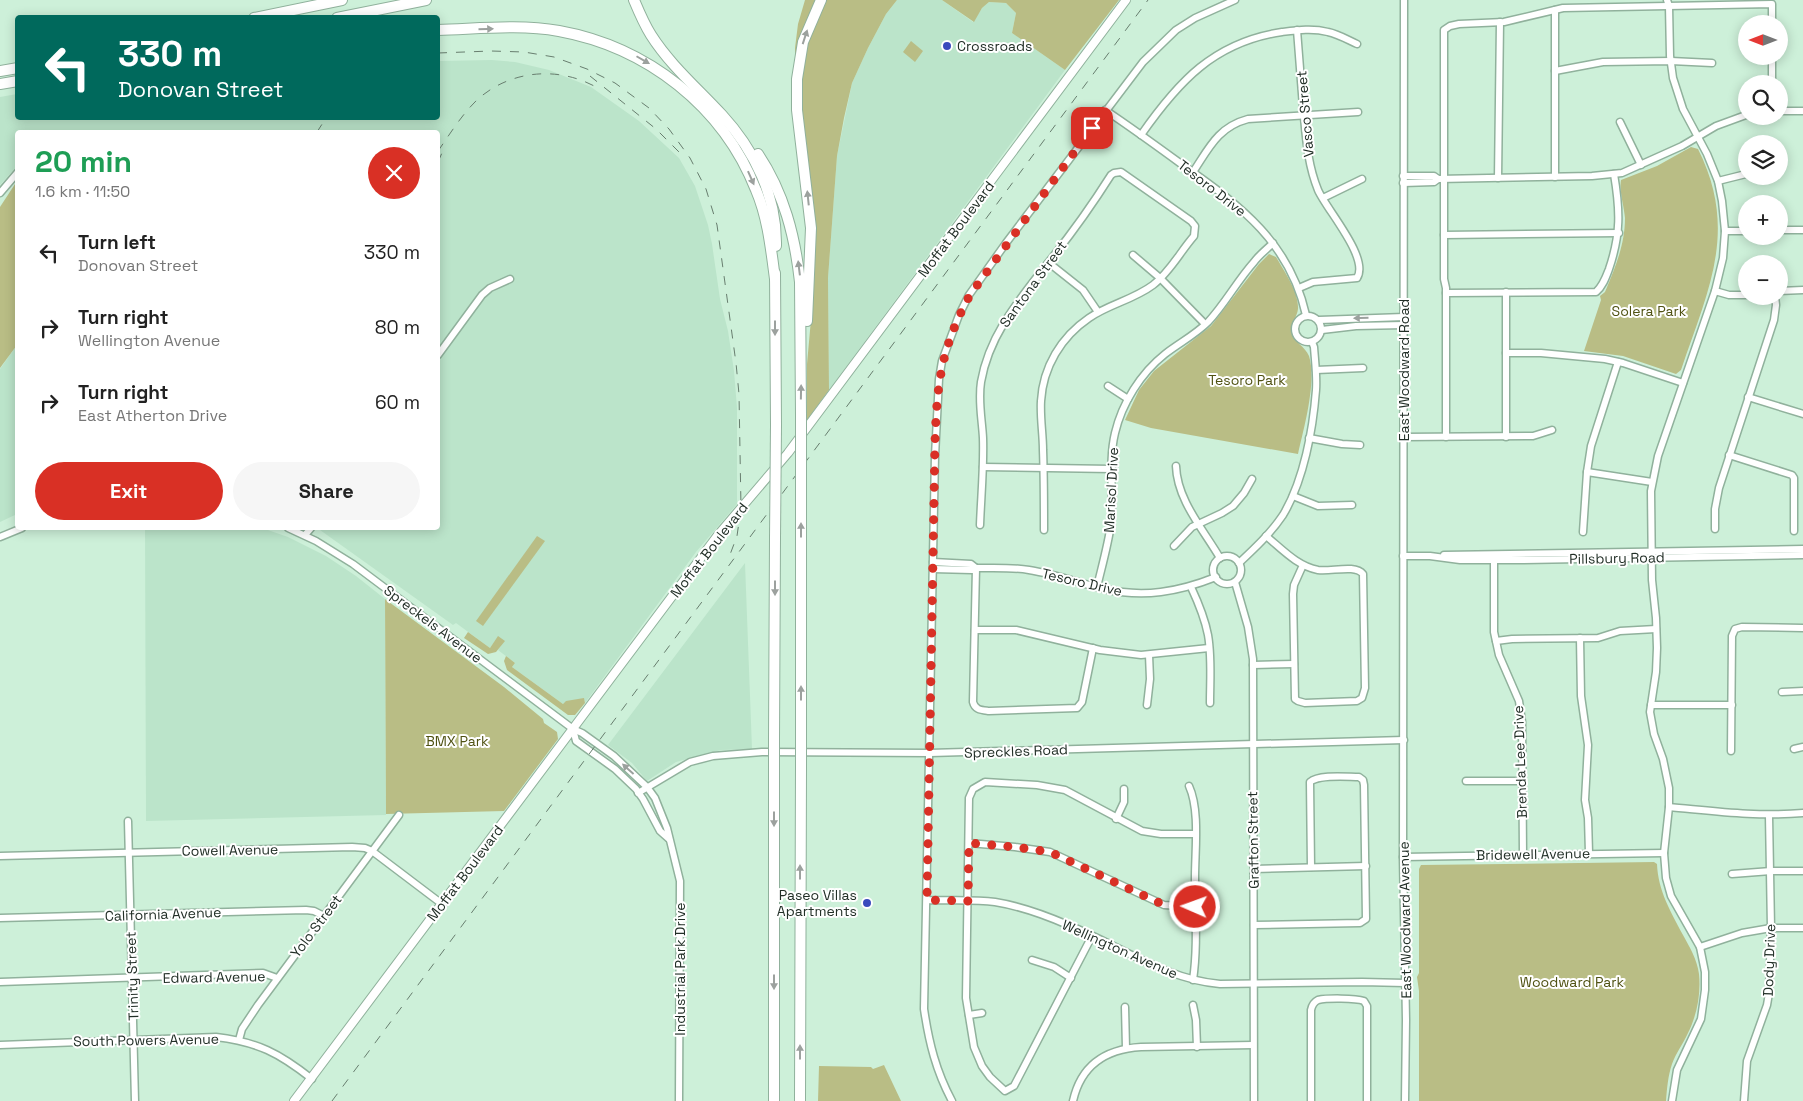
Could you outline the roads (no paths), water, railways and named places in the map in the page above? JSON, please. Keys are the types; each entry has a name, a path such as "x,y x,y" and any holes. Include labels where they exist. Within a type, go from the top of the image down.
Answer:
{"highway":[{"path":"269,15 342,0"},
{"path":"352,15 426,0"},
{"path":"634,0 644,22 661,49 736,132 756,162 773,212 776,239 774,1101"},
{"path":"639,0 662,44 736,124 760,157 774,181 788,218 798,261 802,369 800,1101"},
{"path":"802,369 807,317 811,228 797,110 797,79 803,42 821,0"},
{"path":"440,30 538,28 586,37 623,50 643,60 680,85 720,126 744,163 762,208 768,231 775,279"},
{"path":"0,71 15,68"},
{"path":"0,84 15,82"}],"main road":[{"name":"Moffat Boulevard","path":"294,1101 718,535 794,446 1126,0"}],"street":[{"path":"952,1101 942,1084 930,1046 924,1009 936,413 939,379 949,340 959,315 970,295 1142,62 1176,30 1195,18 1235,0"},
{"name":"East Woodward Road","path":"1404,0 1404,740"},
{"path":"1669,2 1673,78 1683,109 1707,154 1718,181 1725,231 1723,258 1715,291 1658,456 1652,482 1651,555 1656,630 1656,672 1651,705 1652,728 1666,770 1669,788 1664,852 1668,888 1700,947 1705,972 1703,1007 1697,1029 1677,1070 1672,1101"},
{"path":"1446,437 1446,293 1441,179 1444,30 1459,24 1500,22 1563,8 1669,2 1772,4 1772,15"},
{"path":"1555,10 1555,177"},
{"path":"1498,178 1500,22"},
{"path":"1141,135 1174,90 1192,72 1233,46 1272,34 1311,29 1330,32 1357,44"},
{"name":"Vasco Street","path":"1297,30 1310,167 1322,198 1342,227 1360,267 1358,276 1350,280 1333,279 1314,282 1298,288"},
{"path":"1555,70 1603,62 1671,61 1712,63"},
{"name":"Tesoro Drive","path":"1106,110 1240,207 1273,243 1291,271 1306,315"},
{"path":"1788,111 1803,111"},
{"path":"1193,172 1220,132 1229,126 1248,120 1358,112"},
{"path":"1403,179 1434,182 1441,179 1592,176 1622,173 1682,146 1716,126 1738,118"},
{"path":"1620,122 1641,165"},
{"name":"Santona Street","path":"980,526 983,438 980,406 981,382 986,360 998,332 1014,306 1048,263 1114,172 1120,172 1130,177 1191,221 1195,226 1194,236 1160,278"},
{"path":"1446,293 1596,292 1601,288 1614,254 1619,233 1619,204 1614,174"},
{"path":"0,192 15,175"},
{"path":"1718,181 1738,176"},
{"path":"1322,198 1362,179"},
{"path":"1788,230 1803,230"},
{"path":"1725,231 1738,231"},
{"path":"1444,235 1619,233"},
{"name":"Marisol Drive","path":"1096,587 1111,523 1115,434 1128,399 1144,376 1165,354 1205,324 1254,261 1273,243"},
{"path":"1133,255 1160,278 1205,324"},
{"path":"1048,263 1082,290 1098,312"},
{"path":"1044,530 1041,402 1046,372 1064,340 1087,319 1106,307 1135,297 1160,278"},
{"path":"440,351 482,295 500,282 510,279"},
{"path":"1788,290 1803,290"},
{"path":"1715,291 1729,295 1738,295"},
{"path":"1506,292 1506,437"},
{"path":"1715,528 1715,509 1719,488 1774,320 1776,305"},
{"path":"1319,320 1322,330 1319,337 1312,342 1303,341 1297,336 1295,332 1296,323 1306,315 1313,316 1319,320 1404,321"},
{"path":"1322,330 1404,321"},
{"path":"1239,562 1266,536 1282,516 1293,496 1303,463 1316,389 1316,370 1312,342"},
{"path":"1506,353 1605,359 1684,383"},
{"path":"1583,532 1587,472 1591,446 1618,362"},
{"path":"1316,370 1363,368"},
{"path":"1108,386 1128,399"},
{"path":"1748,397 1803,414"},
{"path":"1404,437 1533,436 1552,430"},
{"path":"1308,438 1360,445"},
{"path":"1729,455 1794,478 1794,531"},
{"path":"1176,466 1177,480 1182,496 1220,558"},
{"path":"983,467 1112,469"},
{"path":"1587,472 1652,482"},
{"path":"1174,546 1192,527 1233,506 1244,493 1252,479"},
{"path":"1293,496 1318,506 1352,505"},
{"path":"0,537 17,530"},
{"name":"Spreckels Avenue","path":"293,530 305,535 353,564 573,729"},
{"path":"305,535 309,530"},
{"path":"1266,536 1291,557 1303,565 1316,570 1354,569 1360,571 1363,579 1365,688 1362,698 1357,701 1298,702 1294,695 1293,594 1294,585 1303,565"},
{"name":"Pillsbury Road","path":"1651,555 1803,549"},
{"name":"Pillsbury Road","path":"1404,556 1430,556 1460,560 1494,556 1803,555"},
{"path":"1231,556 1239,562 1241,573 1235,582 1224,583 1216,577 1214,566 1220,558 1231,556"},
{"name":"Brenda Lee Drive","path":"1494,556 1494,632 1504,669 1519,701 1522,722 1523,855"},
{"name":"Tesoro Drive","path":"933,566 972,570 976,568 1028,569 1096,587 1128,593 1150,594 1191,587 1216,577"},
{"path":"976,568 974,707 982,710 998,710 1070,709 1080,706 1093,648"},
{"name":"Grafton Street","path":"1235,582 1248,627 1253,665 1254,1101"},
{"path":"1191,587 1205,625 1209,648 1210,703"},
{"path":"1732,750 1732,636 1735,629 1742,627 1803,628"},
{"path":"1496,641 1512,639 1598,638 1634,629 1656,630"},
{"path":"974,630 1016,630 1119,654 1149,654 1209,648"},
{"path":"1580,638 1581,696 1588,745 1584,800 1588,818 1588,853"},
{"path":"1146,705 1150,679 1149,654"},
{"path":"1253,665 1294,664"},
{"path":"1782,692 1803,692"},
{"path":"1651,705 1732,705"},
{"name":"Industrial Park Drive","path":"573,729 582,733 614,756 647,787 668,828 680,881 679,1101"},
{"name":"Industrial Park Drive","path":"573,729 576,740 615,769 638,792 660,831 669,839"},
{"name":"Spreckles Road","path":"638,792 690,762 713,756 762,752 844,754 930,753 1404,740"},
{"name":"East Woodward Avenue","path":"1404,740 1405,1101"},
{"path":"1794,749 1803,747"},
{"path":"1254,925 1360,923 1366,918 1363,780 1354,777 1320,777 1313,779 1309,784 1311,867"},
{"path":"1466,782 1522,781"},
{"path":"1092,936 1014,1086 1005,1091 990,1077 982,1066 974,1046 966,998 969,798 973,789 985,782 1037,785 1064,790 1116,818 1147,832 1195,834"},
{"path":"1188,786 1194,805 1195,834 1196,956 1193,980"},
{"path":"1116,818 1124,802 1124,789"},
{"path":"1669,807 1730,814 1770,816 1803,813"},
{"name":"Yolo Street","path":"239,1040 242,1029 278,978 399,815"},
{"name":"Dody Drive","path":"1744,1101 1747,1061 1767,1005 1769,994 1771,928 1770,816"},
{"name":"Trinity Street","path":"128,821 135,1101"},
{"path":"969,843 1050,852 1164,905 1195,907"},
{"name":"Cowell Avenue","path":"0,856 365,848 372,851 442,904"},
{"name":"Bridewell Avenue","path":"1403,857 1664,852"},
{"path":"1254,869 1366,866"},
{"path":"1732,874 1803,871"},
{"name":"Wellington Avenue","path":"927,900 995,902 1027,910 1070,925 1168,972 1193,980 1220,984 1254,982 1406,983"},
{"name":"California Avenue","path":"0,918 306,910 314,911 324,916"},
{"path":"1700,947 1742,933 1771,928 1803,928"},
{"path":"1032,960 1054,967 1071,978"},
{"name":"Edward Avenue","path":"0,982 263,973 278,978"},
{"path":"1311,1101 1312,1005 1321,1000 1356,999 1364,1001 1367,1006 1367,1101"},
{"path":"1193,1005 1196,1020 1197,1047"},
{"path":"1125,1007 1126,1048"},
{"path":"969,1015 982,1013"},
{"name":"South Powers Avenue","path":"0,1044 134,1039 216,1038 239,1040 278,1055 312,1079"},
{"path":"1073,1101 1082,1077 1090,1066 1106,1055 1126,1048 1253,1046"}],"railway":[{"path":"332,1101 1148,0"},
{"path":"440,53 524,52 554,57 587,69 615,83 649,108 669,129 690,158 706,189 717,225 739,394 741,508 737,536 728,560"},
{"path":"440,148 472,105 491,89 505,82 535,74 551,74 581,80 596,87"},
{"path":"590,76 656,129 679,152"},
{"path":"318,130 325,120"},
{"path":"440,157 445,146"}],"place":[{"name":"Crossroads","path":"947,46"},
{"name":"Paseo Villas Apartments","path":"867,903"}],"park label":[{"name":"Solera Park","path":"1649,311"},
{"name":"Tesoro Park","path":"1247,380"},
{"name":"BMX Park","path":"457,741"},
{"name":"Woodward Park","path":"1572,982"}]}
